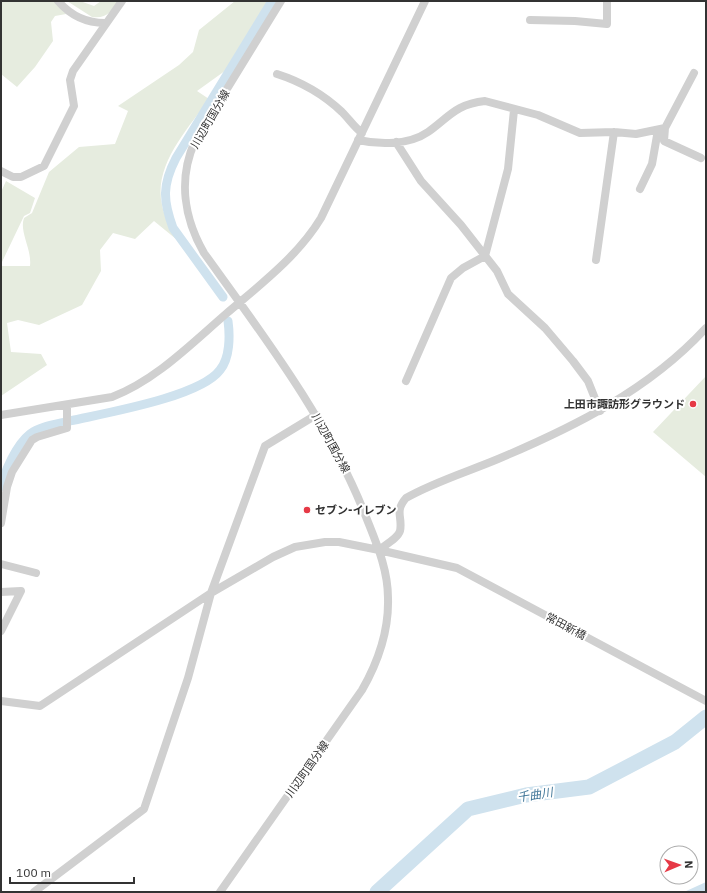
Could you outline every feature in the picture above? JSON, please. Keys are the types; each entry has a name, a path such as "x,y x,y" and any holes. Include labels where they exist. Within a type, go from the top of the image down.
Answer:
{"street":[{"path":"58,1 66,10 78,17 94,23 105,23"},
{"path":"1,171 13,177 21,177 44,166 74,106 70,80 73,71 105,23 122,1"},
{"name":"川辺町国分線","path":"220,892 362,690 373,671 382,646 388,598 379,550 342,461 316,415 281,361 204,254 195,238 185,204 185,176 189,156 195,141 282,1"},
{"path":"1,415 40,407 67,405 112,397 129,391 144,382 167,364 285,262 313,232 425,1"},
{"path":"530,20 575,21 607,24 607,1"},
{"path":"277,74 298,81 312,88 343,113 360,137 376,144 410,139 428,132 446,116 459,108 476,102 485,101 514,110 538,115 580,133 614,132 636,134 661,129"},
{"path":"640,189 652,164 661,129 694,74"},
{"path":"406,381 451,278 463,268 485,256 508,169 514,110"},
{"path":"661,129 664,141 701,158"},
{"path":"596,260 614,132"},
{"path":"396,142 421,181 461,225 497,271 508,294 545,328 573,361 588,381 600,411"},
{"path":"379,550 397,536 400,531 398,510 406,498 561,431 600,411 652,376 706,328"},
{"path":"1,523 7,487 12,472 32,440 37,437 67,428 67,405"},
{"path":"34,892 144,809 188,678 211,593 265,446 316,415"},
{"name":"常田新橋","path":"1,701 40,706 211,593 273,558 295,547 325,542 339,542 422,559 457,568 706,701"},
{"path":"1,564 36,573"},
{"path":"1,592 21,591 1,631"}],"shaded area":[{"path":"1,1 55,1 66,14 55,16 51,22 53,41 35,67 17,87 1,74"},
{"path":"67,1 80,1 94,6 101,1 120,1 108,14 101,17 92,17"},
{"path":"235,1 271,1 229,68 197,91 209,99 174,148 167,162 161,190 162,205 166,218 176,239 154,221 135,239 113,233 100,250 101,271 82,305 39,325 18,320 7,323 11,352 41,354 47,365 1,396 1,266 30,266 29,253 23,229 24,218 32,213 49,172 79,147 115,144 128,111 118,106 179,65 193,52 199,30"},
{"path":"6,181 35,198 30,213 24,216 2,262 1,192"},
{"name":"上田市諏訪形グラウンド","path":"706,376 706,477 653,432"}],"water":[{"path":"706,882 706,892 684,892"}],"waterway":[{"path":"223,297 173,228 167,209 166,185 171,168 176,158 272,1"},
{"path":"1,487 8,466 16,451 25,439 34,431 49,426 151,403 173,396 209,380 220,370 226,359 229,340 228,321"},
{"name":"千曲川","path":"377,892 468,809 526,795 589,787 675,742 706,717"}],"place":[{"name":"上田市諏訪形グラウンド","path":"693,404"},
{"name":"セブン-イレブン","path":"307,510"}]}
